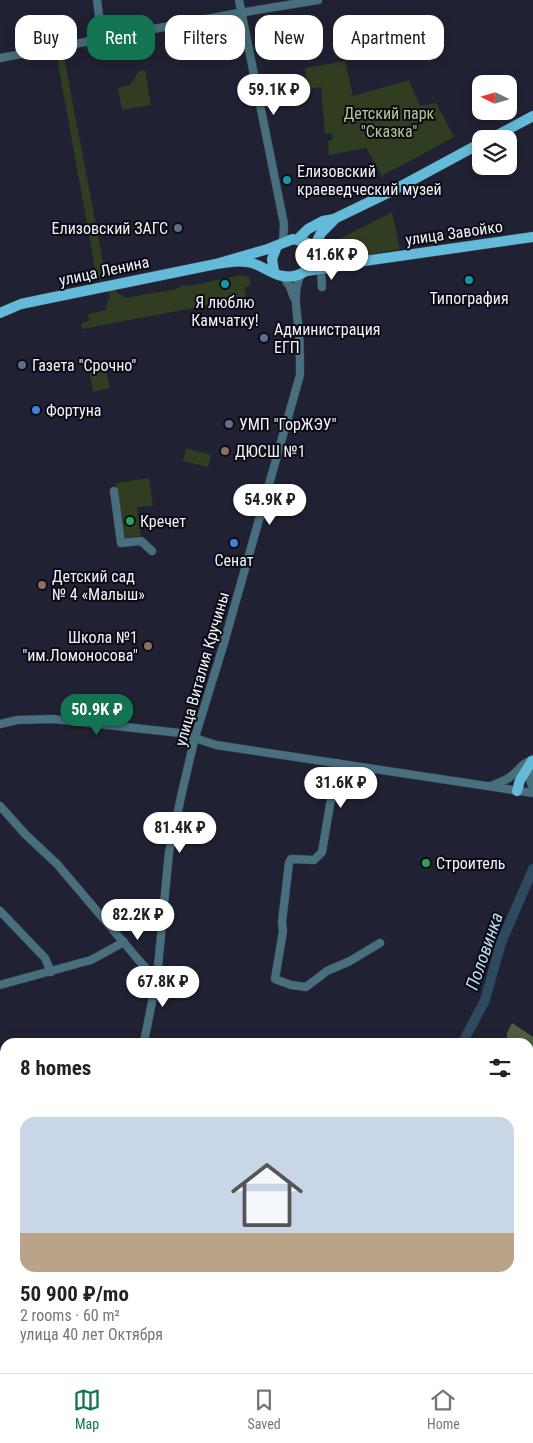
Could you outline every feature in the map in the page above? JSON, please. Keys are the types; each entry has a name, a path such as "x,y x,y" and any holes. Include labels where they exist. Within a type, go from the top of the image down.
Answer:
{"main road":[{"path":"507,130 533,116"},
{"name":"улица Ленина","path":"216,264 288,241 308,229 334,219 472,148"},
{"name":"улица Ленина","path":"304,272 314,263 321,233 334,219"},
{"name":"улица Завойко","path":"278,274 320,270 350,263 533,237"},
{"path":"278,274 272,260 288,241"},
{"name":"улица Завойко","path":"288,241 316,252 324,262 350,263"},
{"name":"улица Ленина","path":"0,313 21,304 64,294 216,264 246,261 259,264 278,274"},
{"path":"517,791 520,780 532,760"}],"street":[{"path":"97,0 99,15"},
{"path":"240,0 288,241"},
{"path":"155,29 318,0"},
{"path":"0,58 87,42"},
{"path":"320,270 322,287"},
{"name":"улица Виталия Кручины","path":"145,1038 157,977 169,852 195,737 224,643 300,375 296,286 304,272"},
{"name":"улица Виталия Кручины","path":"278,274 290,287 296,308"},
{"path":"114,491 122,543 141,541 152,551"},
{"path":"0,724 17,720 42,718 180,733 216,745 533,793"},
{"path":"489,786 508,780 524,764 532,760"},
{"path":"532,760 529,777 533,789"},
{"path":"340,763 322,852 314,860 291,859 288,863 282,922 283,931 275,979 291,986 306,987 327,971 350,961 380,943"},
{"path":"0,806 25,834 57,864 151,973 157,977"},
{"path":"0,911 44,958 51,972"},
{"path":"0,985 91,960 124,942"}],"green space":[{"path":"57,60 65,60 106,277 97,279"},
{"name":"Детский парк \"Сказка\"","path":"345,61 353,96 409,80 420,106 436,103 454,137 382,176 366,148 329,155 328,141 333,140 332,133 325,134 321,87 308,89 305,68"},
{"path":"145,70 151,105 122,110 118,88 130,85 139,71"},
{"path":"392,212 400,249 350,258 345,256 341,238"},
{"path":"241,275 247,276 250,279 250,284 244,289 247,298 82,329 81,323 89,321 88,314 106,310 108,299 110,299 109,291 114,290 125,298"},
{"path":"105,364 110,388 93,392 89,367"},
{"path":"186,448 211,455 208,467 183,461"},
{"name":"Кречет","path":"149,478 153,506 137,507 141,536 124,538 116,483"},
{"path":"512,1023 533,1038 507,1038 507,1033"}],"waterway":[{"name":"Половинка","path":"465,1038 485,1000 501,943 533,869"}],"place":[{"name":"Елизовский краеведческий музей","path":"287,180"},
{"name":"Елизовский ЗАГС","path":"178,228"},
{"name":"Типография","path":"469,280"},
{"name":"Я люблю Камчатку!","path":"225,284"},
{"name":"Администрация ЕГП","path":"264,338"},
{"name":"Газета \"Срочно\"","path":"22,365"},
{"name":"Фортуна","path":"36,410"},
{"name":"УМП \"ГорЖЭУ\"","path":"229,424"},
{"name":"ДЮСШ №1","path":"225,451"},
{"name":"Кречет","path":"130,521"},
{"name":"Сенат","path":"234,543"},
{"name":"Детский сад № 4 «Малыш»","path":"42,585"},
{"name":"Школа №1 \"им.Ломоносова\"","path":"148,646"},
{"name":"Строитель","path":"426,863"}]}
